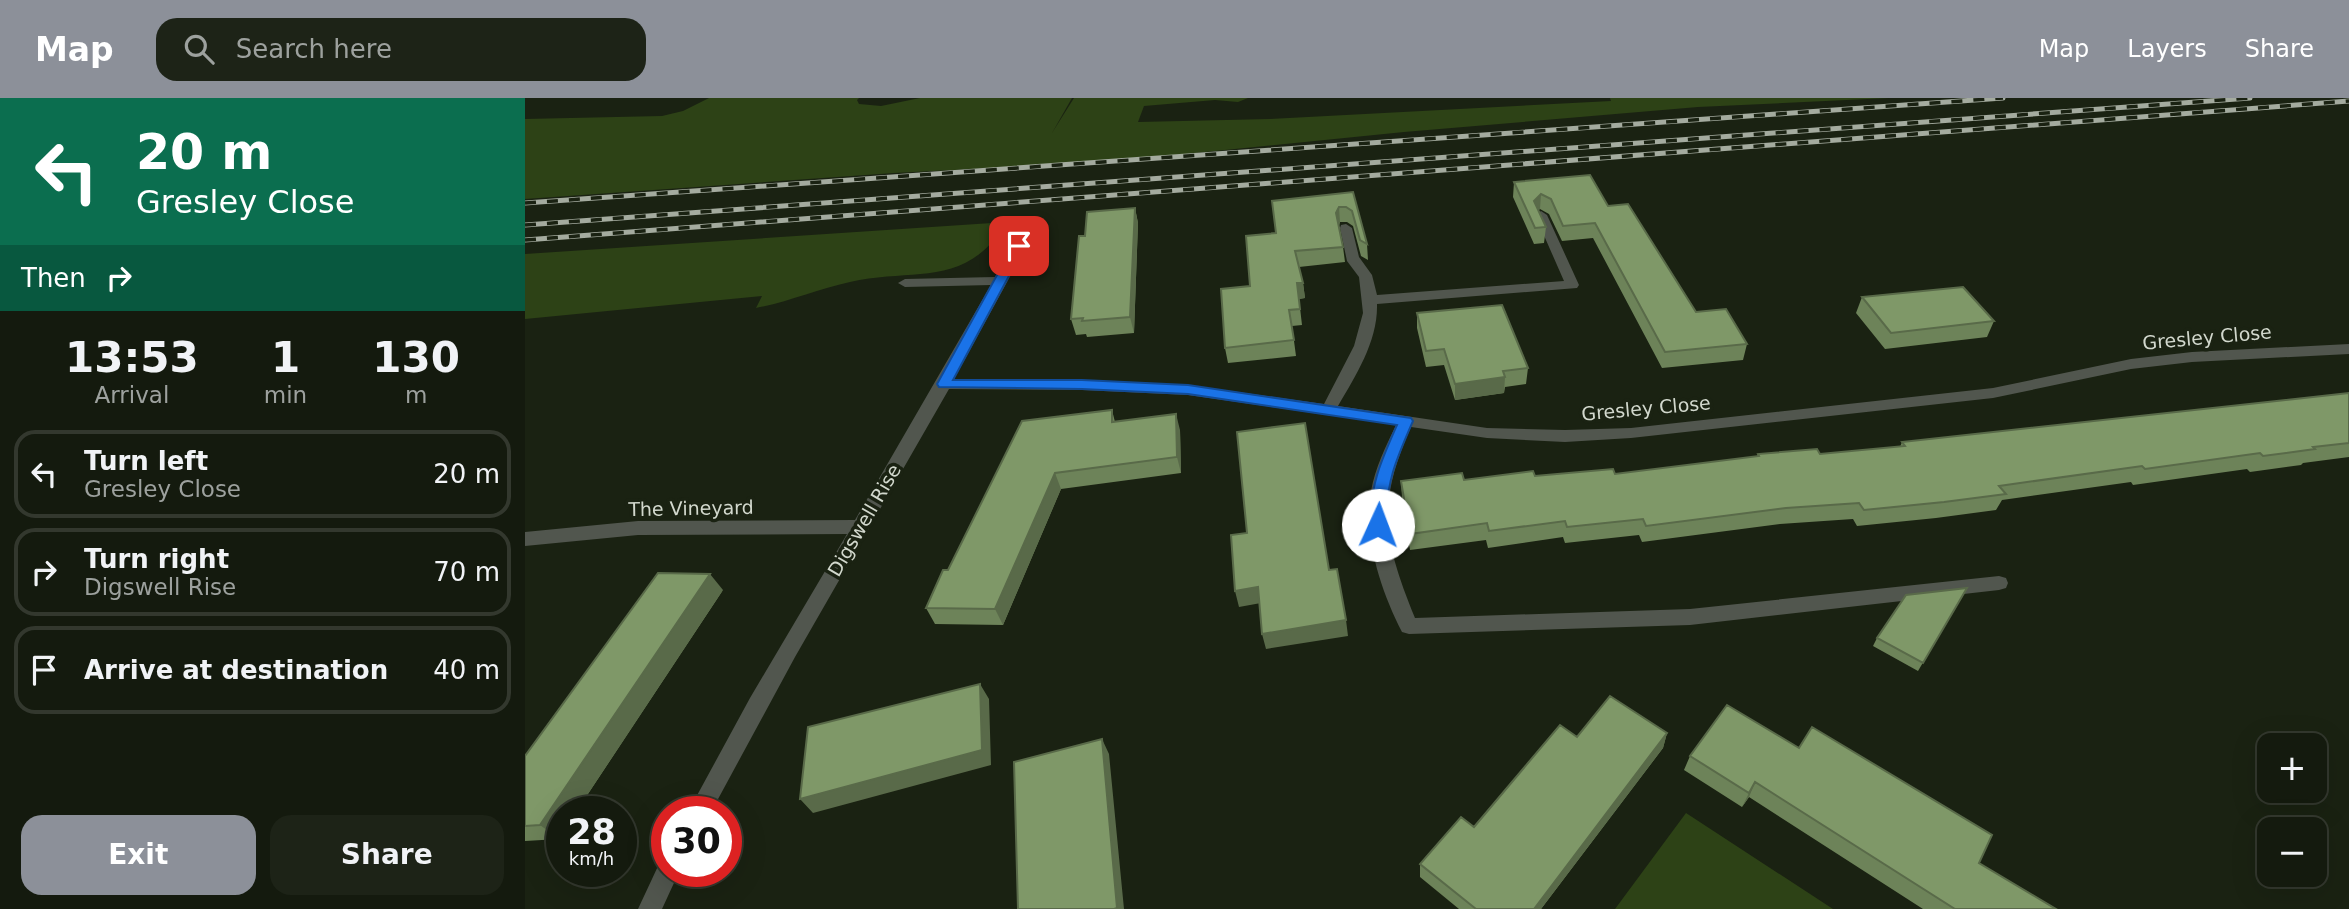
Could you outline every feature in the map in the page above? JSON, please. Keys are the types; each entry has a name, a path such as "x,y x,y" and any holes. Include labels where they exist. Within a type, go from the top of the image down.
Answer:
{"street":[{"path":"1372,300 1572,285 1541,215"},
{"path":"1329,409 1360,350 1371,321 1372,300 1365,273 1355,264 1346,228"},
{"name":"Digswell Rise","path":"708,796 859,527 944,384 998,281 1030,229"},
{"path":"905,283 998,281"},
{"name":"Gresley Close","path":"944,384 1082,385 1188,390 1487,433 1565,436 1631,433 1993,393 2131,364 2192,357 2349,349"},
{"path":"1406,421 1385,468 1378,495 1378,525 1389,578 1409,626 1690,617 1999,583"},
{"name":"The Vineyard","path":"525,539 638,528 859,527"},
{"path":"650,909 660,887"}],"green space":[{"path":"709,98 859,98 859,104 881,106 920,98 1072,98 1052,133 1074,98 1248,98 1238,102 1215,100 1144,106 1138,122 1270,119 1611,101 1610,98 1889,98 1698,107 1404,132 1056,167 894,173 525,199 525,119 662,116 683,111"},
{"path":"1007,222 991,243 974,258 937,272 850,282 756,308 762,296 525,319 525,254"},
{"path":"1686,813 1833,909 1615,909"}],"building":[{"path":"1590,175 1608,206 1628,204 1696,312 1726,309 1747,344 1665,352 1595,223 1563,226 1551,199 1541,194 1534,201 1546,227 1535,228 1514,182"},
{"path":"1353,192 1367,244 1360,240 1352,211 1339,207 1336,213 1343,247 1295,251 1303,283 1297,283 1300,309 1289,310 1294,340 1225,348 1221,289 1250,286 1246,236 1276,233 1272,201"},
{"path":"1135,208 1130,317 1082,321 1083,318 1071,319 1079,236 1085,236 1087,212"},
{"path":"1963,287 1994,321 1891,333 1862,297"},
{"path":"1502,305 1528,368 1503,371 1505,377 1455,384 1444,349 1426,351 1417,313"},
{"path":"2349,393 2349,443 2263,456 2260,453 2145,469 2142,466 1999,486 2006,494 1864,510 1859,503 1786,508 1646,526 1643,519 1567,527 1565,521 1489,531 1487,523 1410,534 1401,481 1462,473 1464,480 1533,471 1535,476 1613,469 1615,474 1759,456 1758,454 1817,449 1820,454 1905,446 1902,442"},
{"path":"1112,410 1112,422 1176,414 1177,457 1055,473 995,609 926,608 943,570 948,570 1022,421"},
{"path":"1305,423 1329,570 1337,569 1346,620 1262,634 1258,587 1235,591 1231,535 1247,533 1237,432"},
{"path":"658,573 710,574 560,796 546,796 546,816 540,825 525,826 525,756"},
{"path":"1967,588 1923,663 1877,638 1906,595"},
{"path":"980,684 982,750 800,799 808,727"},
{"path":"1610,696 1667,733 1534,909 1476,909 1420,864 1461,817 1474,827 1560,725 1577,737"},
{"path":"1727,705 1799,748 1812,727 1992,835 1979,863 2056,909 1955,909 1755,782 1749,793 1690,756"},
{"path":"1102,739 1117,908 1018,909 1014,762"}],"railway":[{"path":"525,203 2003,98"},
{"path":"525,225 2250,98"},
{"path":"525,240 2349,101"}],"route":[{"path":"1019,246 944,384 1082,385 1188,390 1406,421 1385,468 1378,495 1378,525"}]}
